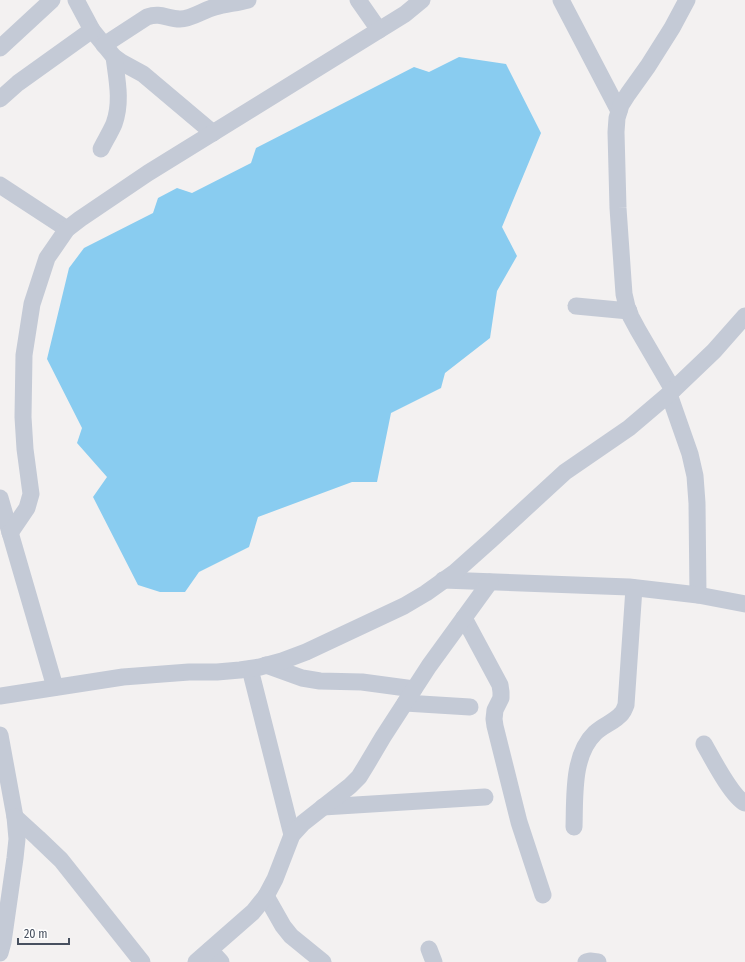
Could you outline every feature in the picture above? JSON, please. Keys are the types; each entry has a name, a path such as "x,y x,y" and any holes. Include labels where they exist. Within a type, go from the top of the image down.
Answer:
{"street":[{"path":"0,48 52,0"},
{"path":"76,0 92,30 109,51 121,62 143,74 213,133"},
{"path":"109,51 147,18 153,15 180,20 215,7 248,0"},
{"path":"358,0 379,30"},
{"path":"10,533 27,508 31,494 25,449 23,417 24,355 32,304 47,258 67,229 148,173 405,14 422,0"},
{"path":"561,0 619,112"},
{"path":"687,0 672,28 621,105 617,118 616,132 618,208 623,287 628,311 671,392 690,454 695,476 698,503 698,595"},
{"path":"0,99 39,67 92,30"},
{"path":"101,149 113,125 118,110 119,92 109,51"},
{"path":"0,185 67,229"},
{"path":"576,306 628,311"},
{"path":"0,696 123,677 189,672 217,672 258,667 282,661 313,649 404,606 426,593 454,573 565,472 629,428 671,392 714,351 745,316"},
{"path":"0,498 55,687"},
{"path":"443,580 634,588 698,595 745,604"},
{"path":"196,962 215,956 266,896 275,879 292,835 303,822 350,786 359,777 429,666 490,582"},
{"path":"574,827 576,782 580,757 586,744 595,733 616,720 623,713 626,705 634,588"},
{"path":"464,618 500,685 501,698 494,719 495,726 519,822 542,894"},
{"path":"258,667 320,681 362,682 410,696 470,707"},
{"path":"258,667 292,835"},
{"path":"0,735 4,783 15,818 17,839 3,942 0,953"},
{"path":"704,744 731,790 741,802 745,803"},
{"path":"323,807 485,797"},
{"path":"15,818 61,860 142,962"},
{"path":"266,896 283,926 291,936 323,962"},
{"path":"586,962 598,962"}],"water":[{"path":"459,57 506,64 541,133 502,227 517,256 497,291 490,338 445,373 441,388 391,413 377,482 352,482 258,517 249,547 199,572 185,592 160,592 138,585 93,497 107,477 77,443 82,428 47,359 69,268 84,248 153,213 158,198 177,188 192,193 251,163 256,148 414,67 429,72"}]}
